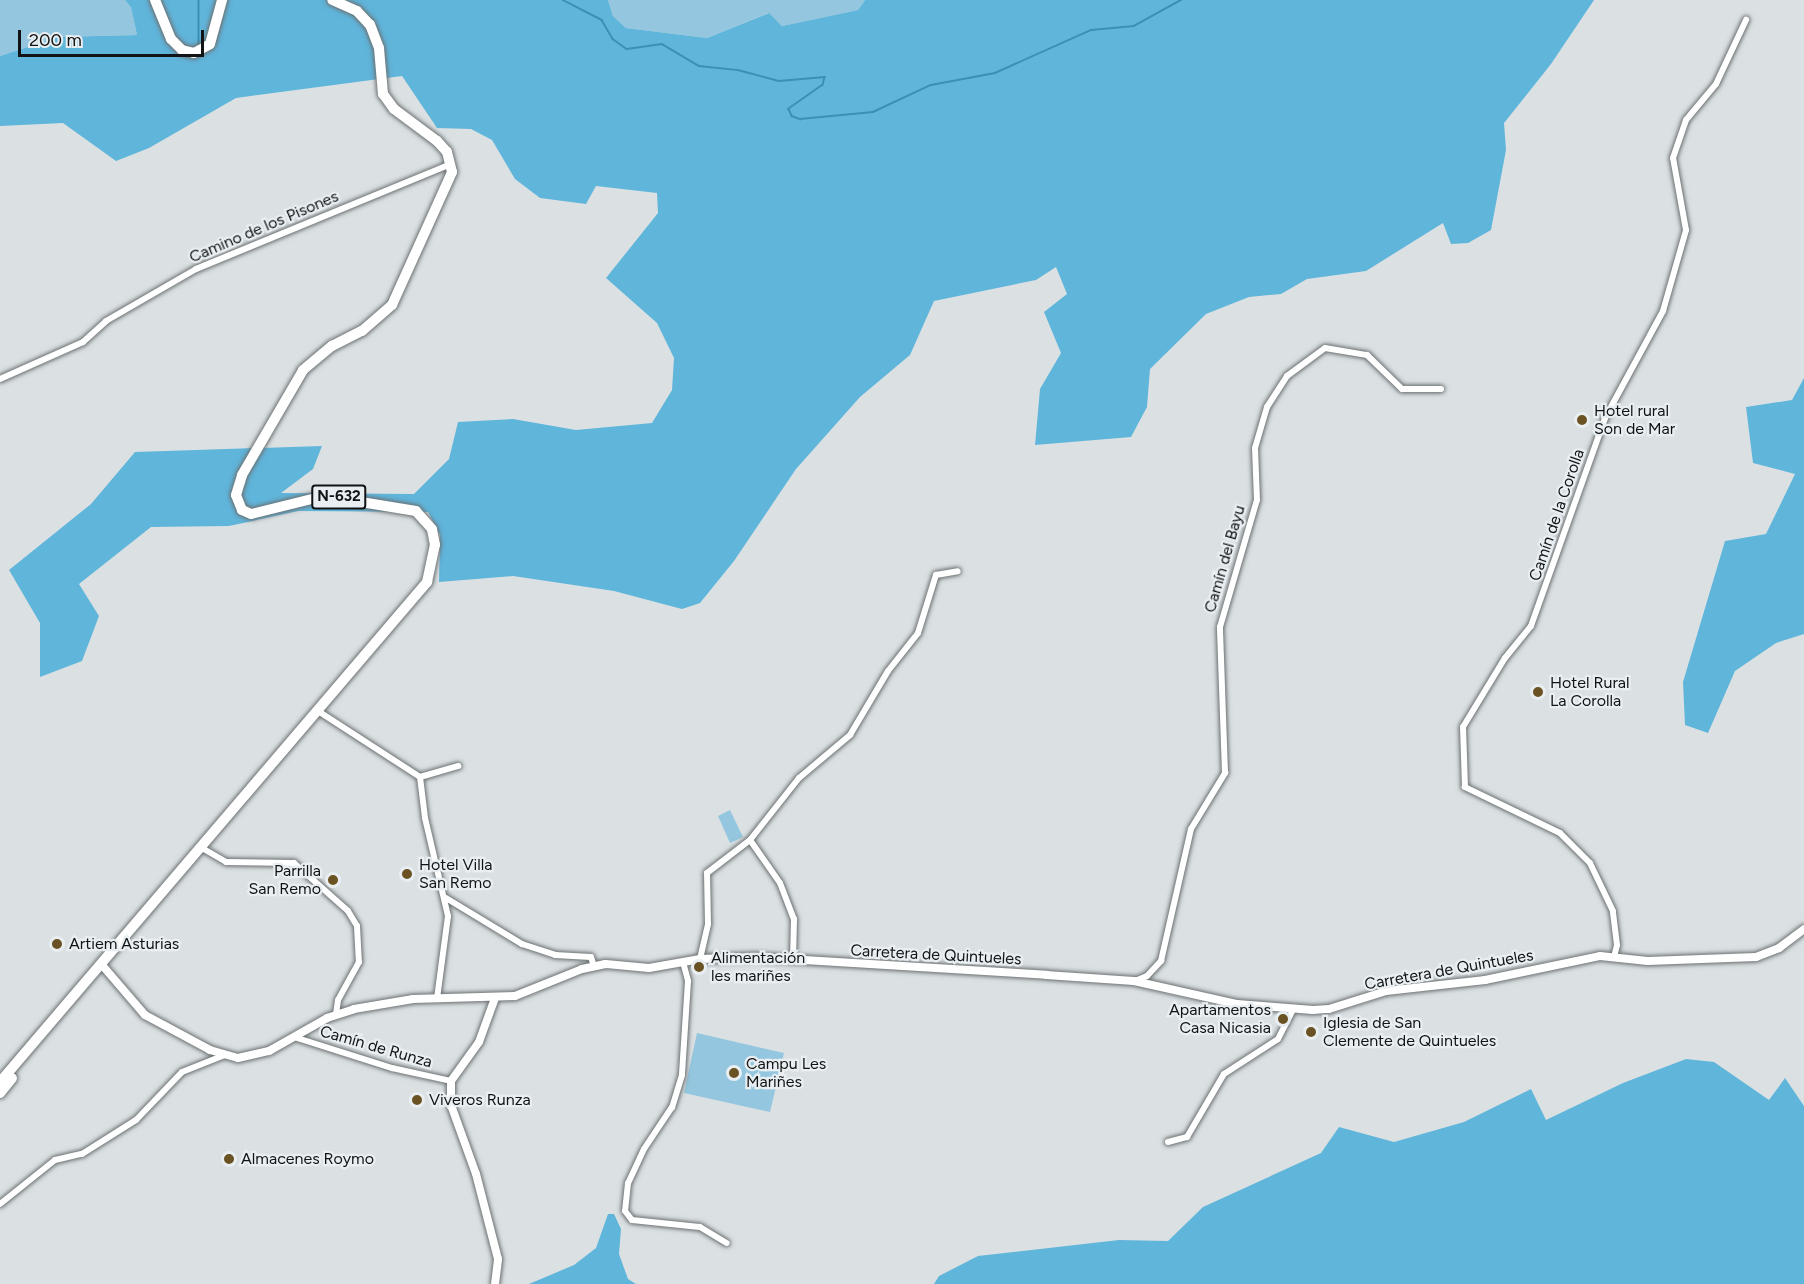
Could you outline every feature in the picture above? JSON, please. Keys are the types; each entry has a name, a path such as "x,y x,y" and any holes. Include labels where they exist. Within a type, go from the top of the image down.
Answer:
{"highway":[{"path":"155,0 178,47 187,52 201,52 210,44 222,0"},
{"path":"332,0 357,11 370,25 377,36 378,74 386,100 437,141 451,164"},
{"name":"N-632","path":"48,1029 427,582 435,545 432,529 416,511 324,496 251,514 242,510 236,495 242,475 303,370 332,346 362,331 392,305 450,184 451,164"},
{"path":"0,1082 48,1029"},
{"path":"0,1093 48,1029"}],"street":[{"name":"Camín de la Corolla","path":"1614,957 1617,945 1613,911 1590,863 1560,833 1465,787 1463,727 1505,658 1531,626 1605,418 1663,311 1686,230 1672,158 1686,120 1716,84 1746,20"},
{"name":"Camino de los Pisones","path":"0,379 83,342 106,321 196,269 451,164"},
{"name":"Camín del Bayu","path":"1134,981 1147,976 1161,961 1191,829 1225,773 1220,627 1257,500 1255,448 1268,407 1287,376 1325,348 1367,355 1402,389 1441,389"},
{"path":"700,959 708,924 707,873 750,840 779,799 850,735 888,671 918,633 936,575 958,571"},
{"path":"318,711 420,777 458,766"},
{"path":"420,777 425,818 446,897 448,916 437,998"},
{"path":"750,840 780,883 794,919 793,959"},
{"path":"202,848 226,862 294,863 348,911 357,926 359,962 338,1000 336,1015"},
{"path":"446,897 522,944 555,955 591,957 594,966"},
{"name":"Carretera de Quintueles","path":"102,965 145,1015 225,1055 254,1057 336,1015 380,1004 437,998 515,996 594,966 650,968 700,959 793,959 1134,981 1237,1004 1329,1009 1386,991 1485,980 1600,956 1648,961 1756,957 1779,948 1804,929"},
{"path":"683,962 688,981 682,1075 672,1107 644,1149 628,1184 625,1211 632,1220 700,1227 727,1243"},
{"path":"495,998 479,1042 451,1081 451,1105 476,1174 498,1259 495,1284"},
{"path":"1168,1142 1187,1137 1224,1074 1278,1039 1294,1008"},
{"name":"Camín de Runza","path":"294,1036 392,1068 451,1081"},
{"path":"0,1204 55,1160 82,1154 136,1120 182,1072 225,1055"}],"shaded area":[{"path":"0,0 125,0 131,6 137,35 58,37 0,56"},
{"path":"125,0 608,0 613,16 626,28 707,38 769,13 782,26 858,10 865,0 1594,0 1551,64 1504,123 1506,150 1491,230 1468,243 1451,244 1443,223 1366,271 1307,279 1281,294 1249,297 1206,314 1150,369 1147,407 1131,437 1035,445 1040,389 1061,353 1044,312 1067,294 1056,267 1036,280 934,301 910,355 860,397 796,469 734,561 700,603 682,609 614,591 513,576 439,582 440,535 428,512 298,511 229,526 151,527 79,584 99,616 82,661 40,677 40,623 9,570 91,504 135,452 322,446 313,469 281,493 414,494 449,459 458,422 513,419 576,430 652,423 672,390 674,358 657,323 606,278 658,213 657,193 596,186 586,204 540,198 515,179 492,140 471,129 437,128 402,76 236,98 149,148 116,161 63,123 0,126 0,56 58,37 137,35 131,7"},
{"path":"608,0 865,0 858,10 782,26 768,13 707,38 626,28 613,16"},
{"path":"1804,378 1804,634 1776,643 1735,671 1708,733 1685,725 1683,682 1725,541 1766,534 1795,474 1753,463 1746,407 1792,400"},
{"path":"730,810 743,837 730,843 718,816"},
{"name":"Campu Les Mariñes","path":"697,1033 784,1053 770,1112 684,1093"},
{"path":"1686,1059 1714,1062 1769,1100 1785,1078 1804,1106 1804,1284 934,1284 939,1276 978,1256 1119,1240 1168,1241 1203,1207 1321,1153 1339,1127 1394,1142 1464,1122 1531,1089 1546,1120 1623,1083"},
{"path":"608,1214 614,1214 621,1229 619,1254 628,1279 636,1284 529,1284 574,1265 596,1248"}],"waterway":[{"path":"199,0 199,44"},
{"path":"563,0 602,20 613,39 627,49 662,44 699,66 738,70 779,81 825,77 823,85 789,109 792,116 800,119 873,112 931,85 995,73 1091,30 1134,26 1181,0"}],"place":[{"name":"Hotel rural Son de Mar","path":"1582,420"},
{"name":"Hotel Rural La Corolla","path":"1538,692"},
{"name":"Hotel Villa San Remo","path":"407,874"},
{"name":"Parrilla San Remo","path":"333,880"},
{"name":"Artiem Asturias","path":"57,944"},
{"name":"Alimentación les mariñes","path":"699,967"},
{"name":"Apartamentos Casa Nicasia","path":"1283,1019"},
{"name":"Iglesia de San Clemente de Quintueles","path":"1311,1032"},
{"name":"Campu Les Mariñes","path":"734,1073"},
{"name":"Viveros Runza","path":"417,1100"},
{"name":"Almacenes Roymo","path":"229,1159"}]}
